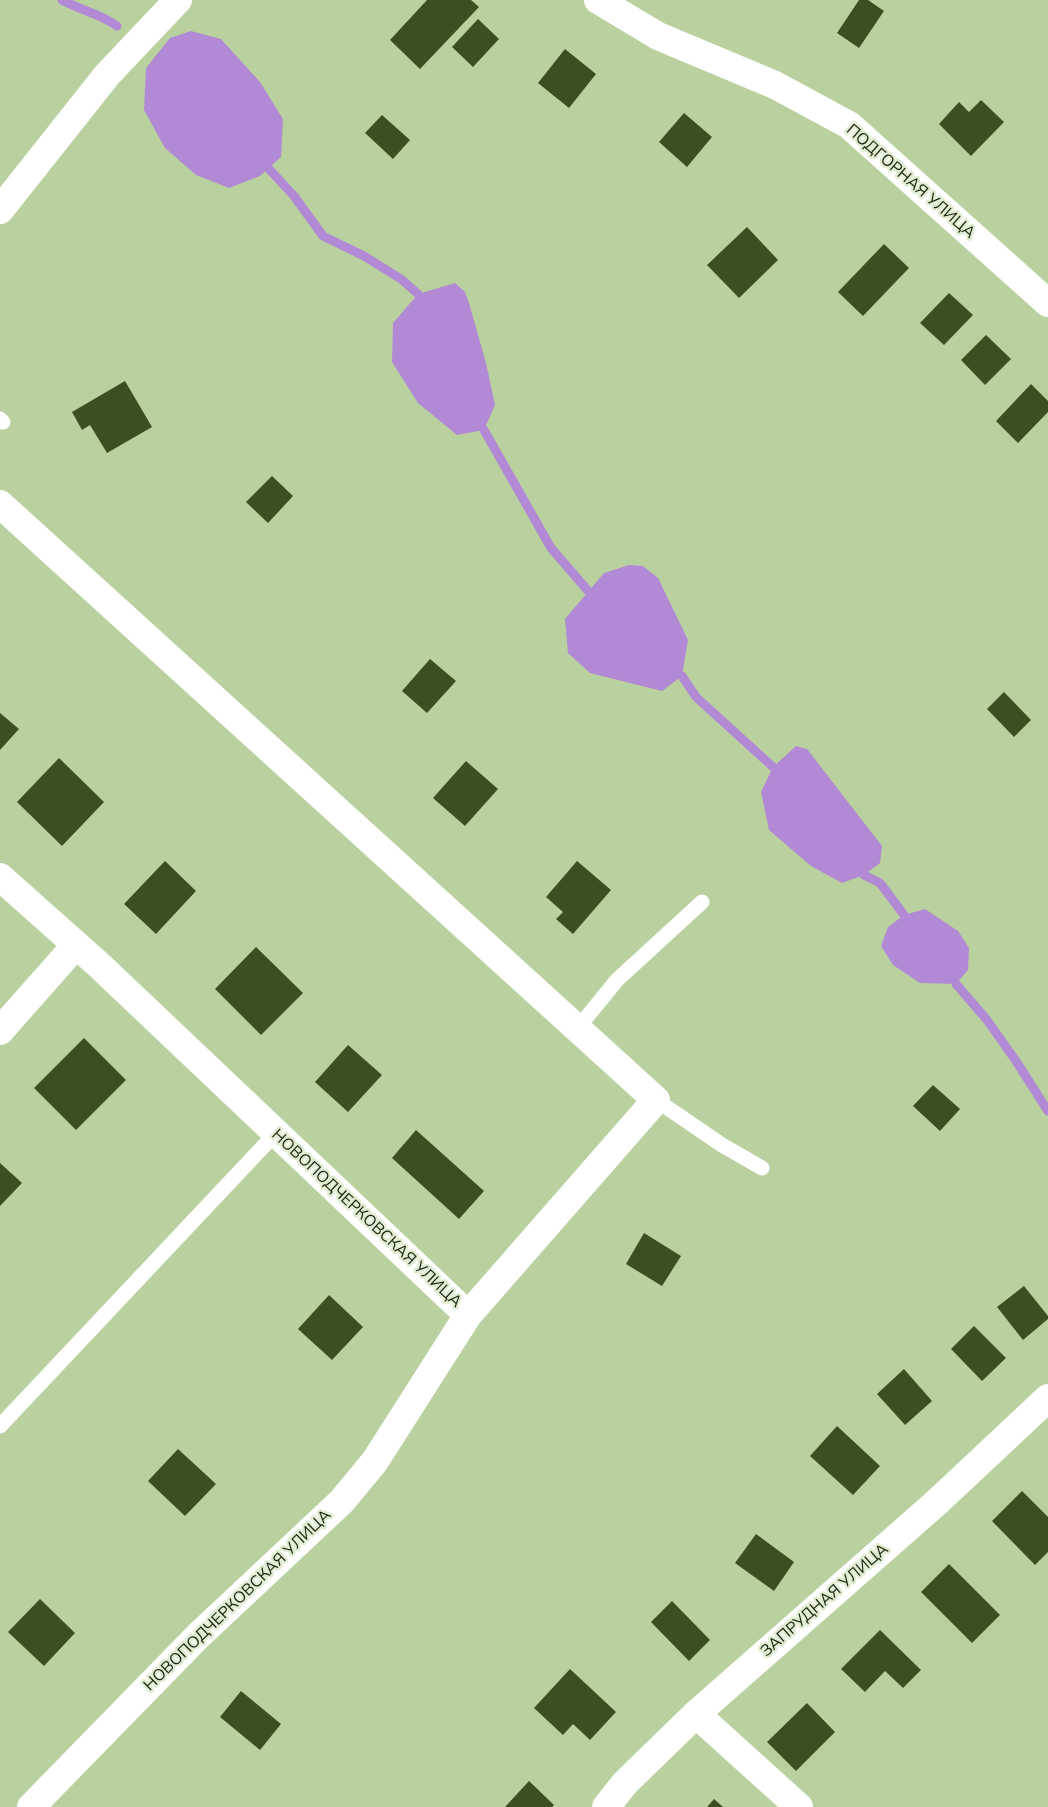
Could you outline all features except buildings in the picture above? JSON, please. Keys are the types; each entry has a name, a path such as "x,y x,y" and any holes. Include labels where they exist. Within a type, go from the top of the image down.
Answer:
{"street":[{"path":"5,194 162,14 178,0"},
{"name":"ПОДГОРНАЯ УЛИЦА","path":"598,0 658,36 775,85 849,125 1048,303"},
{"path":"0,504 656,1100 468,1315"},
{"name":"НОВОПОДЧЕРКОВСКАЯ УЛИЦА","path":"0,877 76,945 468,1315 375,1461 342,1501 198,1636 31,1807"},
{"path":"0,1031 76,945"},
{"name":"ЗАПРУДНАЯ УЛИЦА","path":"606,1807 625,1783 696,1714 936,1503 1048,1398"},
{"path":"696,1714 799,1807"}],"lane":[{"path":"577,1029 617,980 702,902"},
{"path":"656,1100 762,1168"},
{"path":"0,1426 276,1133"}],"shaded area":[{"path":"191,31 221,39 260,82 283,119 281,157 260,176 229,188 196,175 165,148 144,110 146,68 170,38"},
{"path":"455,283 465,292 469,303 486,363 495,405 484,430 457,435 418,403 392,362 393,323 418,294"},
{"path":"629,565 643,566 658,578 688,640 682,676 662,691 590,673 568,653 565,619 604,573"},
{"path":"796,746 807,749 882,846 880,863 864,875 842,883 811,866 769,830 761,792 773,767"},
{"path":"925,909 958,931 969,948 968,970 956,984 920,983 893,965 881,946 888,927 904,915"}],"waterway":[{"path":"62,0 104,18 117,26"},
{"path":"269,169 294,196 323,236 364,256 401,279 418,294"},
{"path":"484,430 551,548 589,592"},
{"path":"682,676 696,697 773,767"},
{"path":"864,875 880,883 904,915"},
{"path":"956,984 987,1020 1048,1111"}]}
